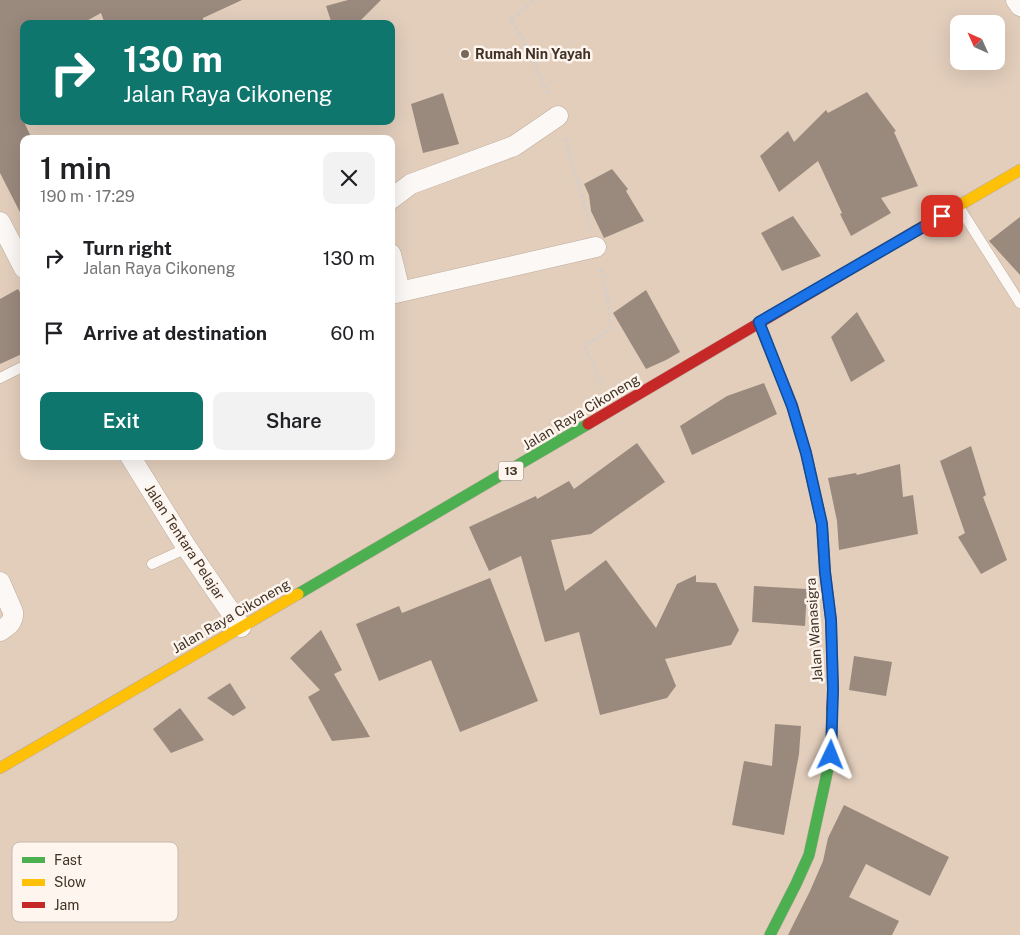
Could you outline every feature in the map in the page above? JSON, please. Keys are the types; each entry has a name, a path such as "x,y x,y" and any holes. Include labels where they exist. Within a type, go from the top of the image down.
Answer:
{"main road":[{"name":"Jalan Raya Cikoneng","path":"0,768 615,410 759,322 1020,170"},
{"name":"Jalan Wanasigra","path":"759,322 792,406 806,453 822,524 831,620 833,689 831,755 809,855 770,935"}],"street":[{"path":"1016,0 1020,6"},
{"path":"395,196 411,184 514,146 558,116"},
{"path":"0,222 20,260"},
{"path":"396,293 596,247"},
{"name":"Jalan Tentara Pelajar","path":"132,460 187,548 241,627"},
{"path":"0,582 14,616 12,622 0,631"}],"lane":[{"path":"958,206 1020,303"},
{"path":"0,378 20,368"},
{"path":"152,564 187,548"}],"path":[{"path":"596,247 608,301 610,328 585,347 615,410"}],"building":[{"path":"0,0 242,0 203,18 203,20 104,20 101,13 88,20 20,20 20,125 25,125 30,135 20,135 20,212 0,173"},
{"path":"348,0 381,0 361,20 331,20 326,6"},
{"path":"867,92 896,131 894,132 918,186 881,198 891,213 851,236 818,161 779,192 760,156 788,131 794,142 826,110 828,113"},
{"path":"443,93 459,144 423,153 411,104"},
{"path":"612,169 628,189 626,191 644,221 604,238 591,211 589,195 584,184"},
{"path":"793,216 821,256 782,271 761,233"},
{"path":"1020,217 1020,275 989,241"},
{"path":"18,289 20,292 20,355 0,364 0,299"},
{"path":"646,290 680,352 646,369 613,313"},
{"path":"857,312 885,361 851,382 831,337"},
{"path":"764,383 777,414 692,455 680,426 727,396"},
{"path":"637,443 665,482 591,534 551,540 565,591 606,560 656,628 677,584 696,575 696,582 716,583 739,630 731,645 665,659 676,686 667,698 600,715 579,632 545,642 521,556 489,571 469,527 536,496 537,499 569,481 574,489"},
{"path":"971,446 986,495 983,497 1007,560 981,574 958,537 965,533 940,461"},
{"path":"900,464 903,497 913,495 918,534 839,550 837,521 828,478 856,473 857,475"},
{"path":"490,578 538,701 460,732 431,660 379,681 356,624 399,606 402,613"},
{"path":"754,586 807,589 805,626 752,622"},
{"path":"321,630 342,670 334,674 370,737 332,741 308,697 320,690 290,658"},
{"path":"854,656 892,662 886,696 849,690"},
{"path":"230,683 246,708 233,716 207,698"},
{"path":"180,708 204,740 171,753 153,729"},
{"path":"775,724 801,726 799,754 784,835 732,825 744,761 772,766"},
{"path":"844,805 949,857 930,896 866,864 849,897 899,921 892,935 788,935 823,861 828,838"}],"traffic: fast":[{"path":"298,594 588,424"},
{"path":"770,935 809,855 831,755 832,708"}],"traffic: slow":[{"path":"917,230 1020,170"},
{"path":"0,768 298,594"}],"traffic: jam":[{"path":"588,424 917,230"},
{"path":"759,323 792,405 806,453 822,524 831,620 832,708"}],"place":[{"name":"Rumah Nin Yayah","path":"465,54"}],"route":[{"path":"831,755 833,689 831,620 822,524 806,453 792,406 759,322 942,216"}]}
